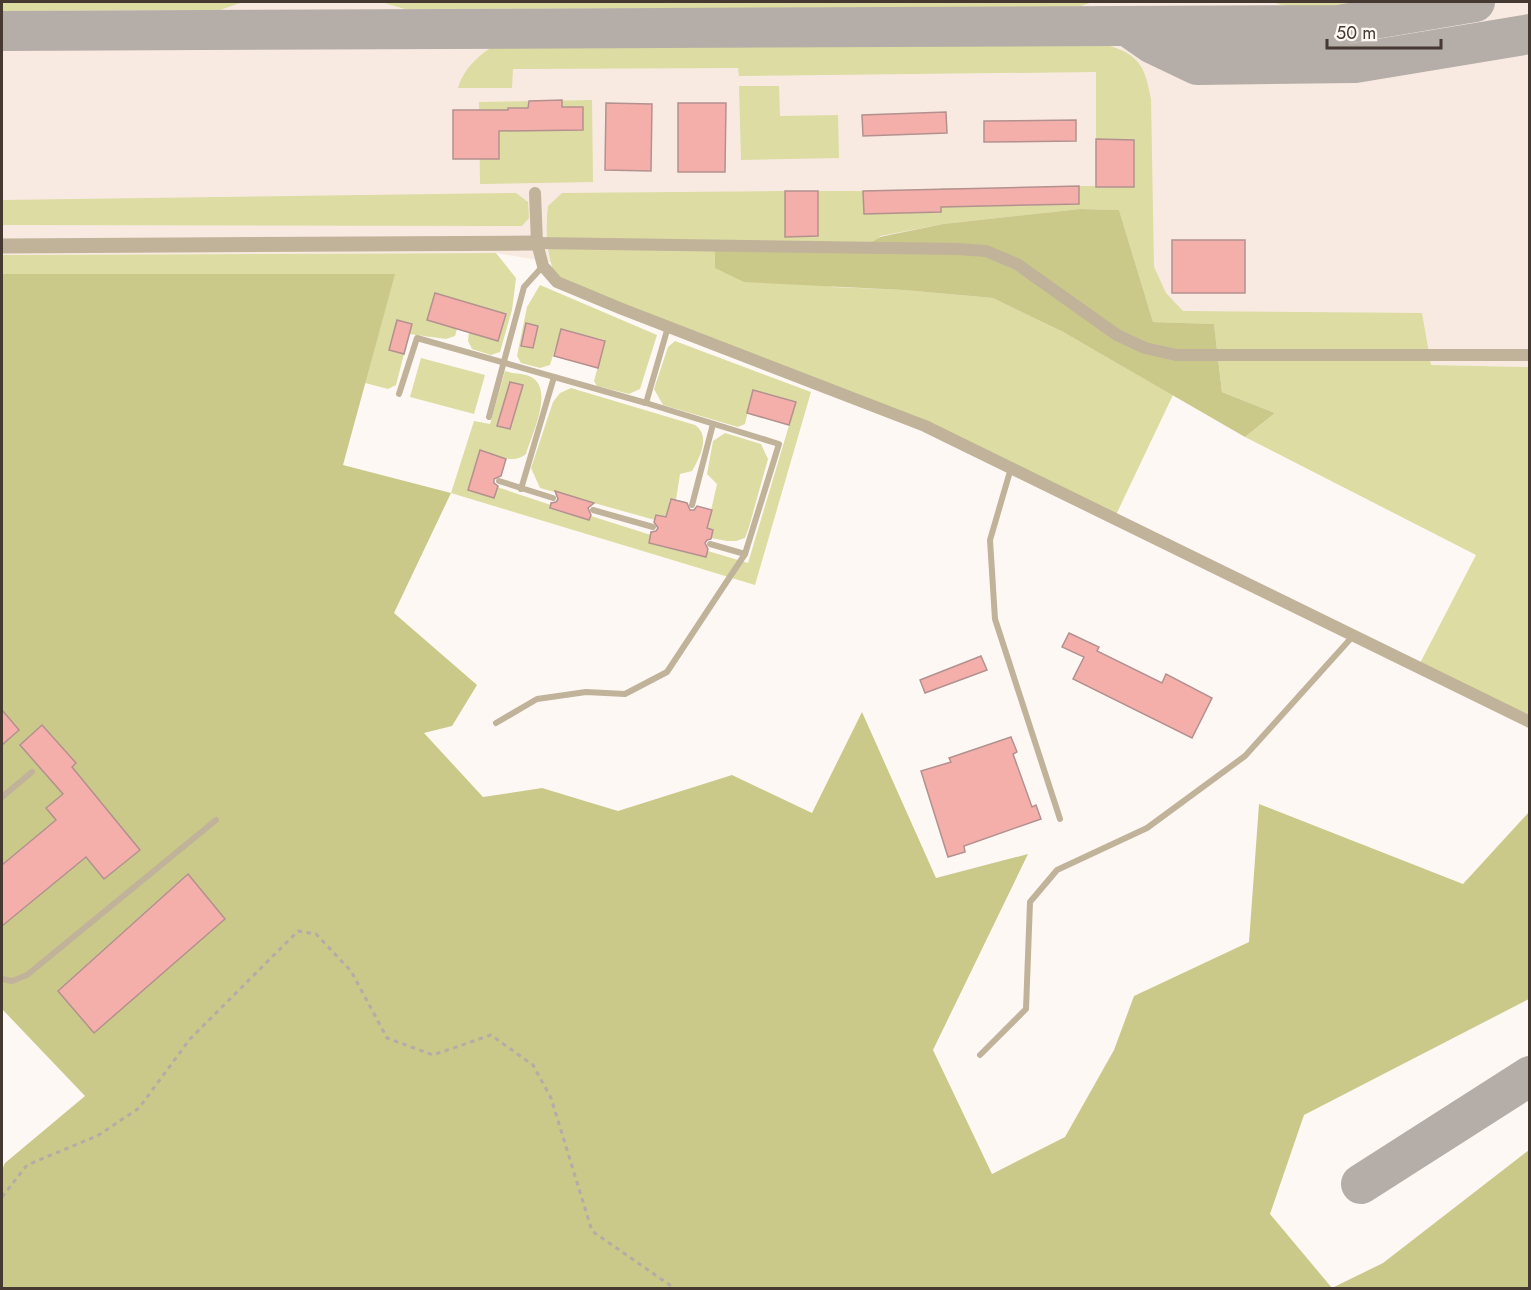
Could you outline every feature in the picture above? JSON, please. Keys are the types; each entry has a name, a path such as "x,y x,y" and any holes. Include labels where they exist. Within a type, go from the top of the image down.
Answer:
{"street":[{"path":"535,193 537,243 543,266 557,282 925,426 1530,722"},
{"path":"2,246 537,243 987,251 1017,264 1117,335 1144,348 1176,355 1530,355"}],"lane":[{"path":"489,417 524,287 543,266"},
{"path":"646,403 668,327"},
{"path":"399,394 417,338 646,403 779,444 745,554 667,672 626,694 586,692 537,699 496,723"},
{"path":"521,489 554,377"},
{"path":"692,505 713,424"},
{"path":"1011,468 990,540 995,619 1060,819"},
{"path":"499,482 553,498"},
{"path":"592,510 653,527"},
{"path":"710,544 745,554"},
{"path":"980,1055 1026,1009 1030,902 1058,870 1147,828 1245,756 1353,636"},
{"path":"2,797 32,772"},
{"path":"2,980 12,981 27,975 216,820"}],"path":[{"path":"2,1197 27,1165 97,1136 139,1108 190,1040 298,931 316,934 351,971 387,1038 433,1055 491,1035 533,1065 551,1098 592,1231 674,1288"}],"shaded area":[{"path":"2,2 1529,2 1529,367 1431,365 549,262 496,253 2,255"},
{"path":"1080,209 1119,210 1153,322 1214,324 1222,392 1275,413 1245,437 1063,332 993,298 904,290 744,282 715,268 715,242 863,248 880,237 943,224"},
{"path":"2,274 395,274 343,465 451,493 394,613 477,685 452,726 424,733 483,797 542,788 618,811 732,775 812,813 862,712 936,878 1028,854 933,1050 992,1174 1065,1137 1114,1050 1134,996 1249,942 1259,804 1463,884 1529,812 1529,999 1304,1115 1270,1214 1332,1288 2,1288 2,1170 5,1163 85,1096 2,1009"},
{"path":"1529,1150 1529,1288 1332,1288 1383,1263"}],"green space":[{"path":"2,2 243,2 220,10 2,11"},
{"path":"381,2 1093,2 1081,6 1062,7 405,9"},
{"path":"1271,2 1369,2 1308,8"},
{"path":"1076,40 1107,45 1126,52 1140,65 1145,75 1151,99 1154,267 1166,293 1183,311 1422,313 1431,365 1529,367 1529,722 1418,667 1476,555 1245,437 1275,413 1222,392 1214,324 1153,322 1119,210 1080,209 943,224 880,236 831,287 904,290 993,298 1063,332 1173,395 1114,519 925,426 557,282 549,254 547,216 548,206 562,193 785,191 786,237 818,236 818,191 863,191 864,214 941,212 941,188 955,188 956,207 1079,204 1079,186 1096,186 1096,72 739,76 738,68 513,69 512,88 458,88 470,66 501,41"},
{"path":"739,86 779,86 780,116 838,115 839,158 741,160"},
{"path":"592,100 593,182 480,184 479,102"},
{"path":"516,193 528,202 529,218 522,226 2,225 2,200"},
{"path":"496,253 516,278 512,310 500,352 491,355 472,349 468,341 469,332 498,340 506,314 435,293 427,320 457,329 455,336 446,339 409,334 397,321 389,350 404,354 396,385 388,389 365,383 394,274 2,274 2,255"},
{"path":"540,285 657,335 640,389 629,394 597,386 594,381 605,340 561,329 550,365 540,368 521,363 517,356 527,307"},
{"path":"675,341 811,392 755,585 451,493 474,421 490,424 505,371 527,375 539,384 541,403 526,454 510,459 480,450 468,490 493,498 497,487 551,505 550,509 589,520 591,516 651,535 649,543 706,557 708,551 748,563 796,402 753,390 745,424 738,427 663,405 654,389 668,347"},
{"path":"421,358 485,375 474,414 410,397"},
{"path":"571,388 695,425 700,430 703,441 701,453 692,471 680,474 676,500 670,499 666,517 655,520 540,488 531,468 553,402 560,393"},
{"path":"725,433 761,444 768,459 745,538 736,541 711,538 713,530 707,528 717,484 707,474 713,441"}],"building":[{"path":"562,100 562,107 583,107 583,130 499,131 499,159 453,159 453,110 508,110 508,108 528,108 529,101"},
{"path":"606,103 652,104 651,171 605,170"},
{"path":"678,103 726,103 725,172 678,172"},
{"path":"946,112 947,133 863,136 862,115"},
{"path":"1076,120 1076,141 984,142 984,121"},
{"path":"1096,139 1134,140 1134,187 1096,187"},
{"path":"1079,186 1079,204 941,207 941,212 864,214 863,191"},
{"path":"785,191 818,191 818,236 785,237"},
{"path":"1172,240 1245,240 1245,293 1172,293"},
{"path":"435,293 506,314 498,341 427,320"},
{"path":"397,320 412,324 404,354 389,350"},
{"path":"526,323 538,326 533,348 521,346"},
{"path":"561,329 605,341 598,368 554,356"},
{"path":"510,382 523,385 510,429 497,426"},
{"path":"753,390 796,402 789,425 747,413"},
{"path":"480,450 506,459 501,476 494,479 494,483 498,486 494,498 468,490"},
{"path":"555,491 594,503 588,508 591,515 589,520 550,508 551,503 558,499"},
{"path":"671,499 687,503 690,510 694,510 697,506 712,510 707,528 713,530 711,539 705,543 708,549 706,557 649,543 651,532 658,528 654,522 656,515 666,517"},
{"path":"1069,633 1099,647 1097,651 1162,683 1166,674 1212,698 1192,738 1073,679 1084,657 1062,647"},
{"path":"981,656 987,670 925,693 920,680"},
{"path":"2,710 19,730 2,745"},
{"path":"42,725 76,763 72,767 140,850 104,879 86,857 2,926 2,865 56,820 46,808 63,794 20,745"},
{"path":"1011,737 1017,752 1013,754 1032,807 1036,805 1041,819 964,846 965,852 948,857 921,771 951,762 949,758"},
{"path":"188,874 225,919 94,1033 58,991"}],"taxiway":[{"path":"2,31 1339,25 1475,2"},
{"path":"1127,26 1153,44 1197,65 1355,63 1530,34"},
{"path":"1361,1184 1530,1076"}]}
